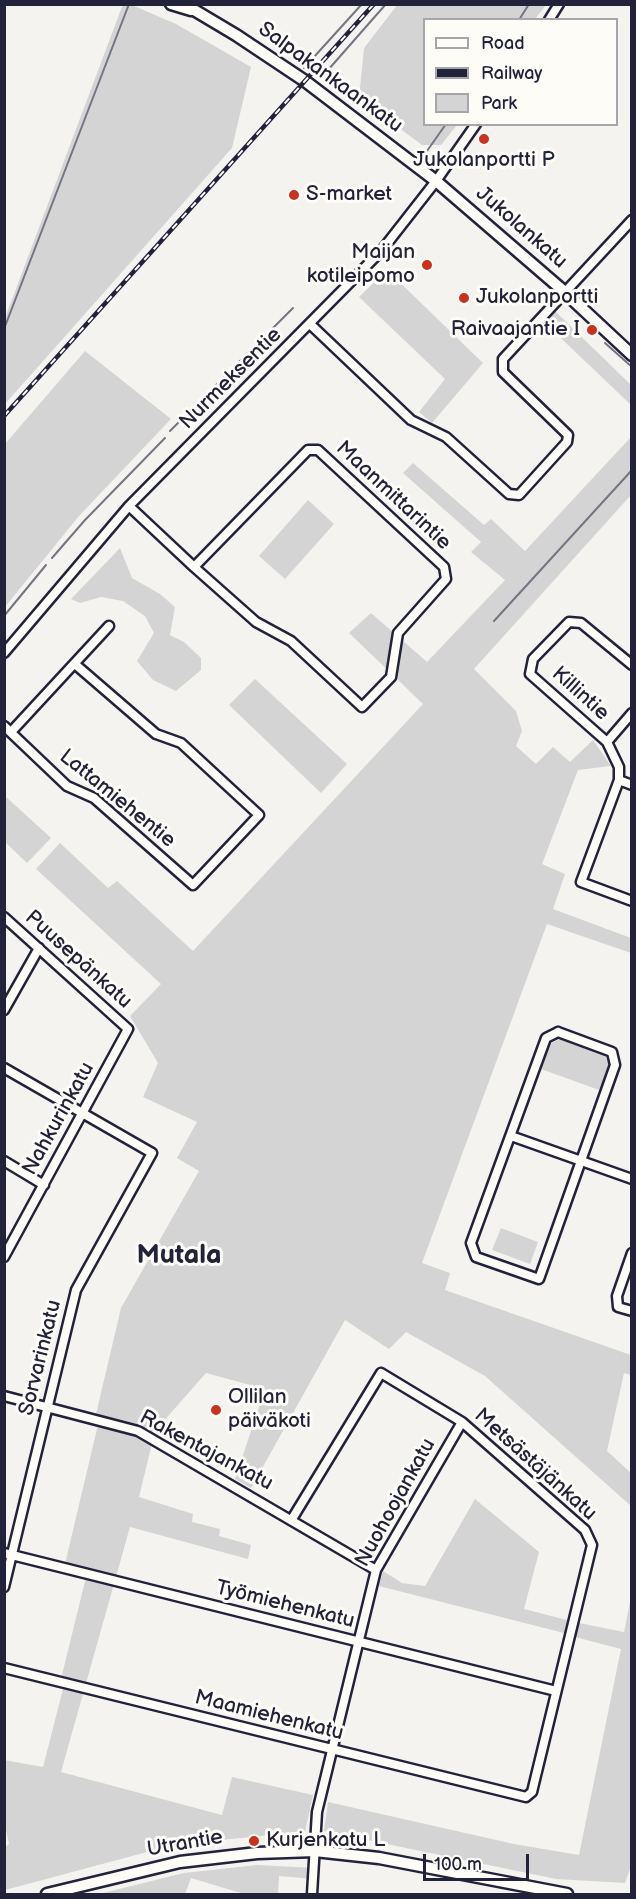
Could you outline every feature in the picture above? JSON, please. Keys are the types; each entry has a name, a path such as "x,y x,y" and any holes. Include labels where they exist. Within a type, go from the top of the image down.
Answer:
{"main road":[{"name":"Salpakankaankatu","path":"171,4 197,12"},
{"name":"Salpakankaankatu","path":"184,4 305,81 436,181"},
{"name":"Jukolankatu","path":"436,181 632,355"},
{"name":"Utrantie","path":"47,1894 180,1862 257,1853 315,1851 379,1858 567,1894"},
{"name":"Utrantie","path":"61,1894 94,1882"}],"street":[{"path":"550,18 560,4"},
{"name":"Nurmeksentie","path":"4,653 129,506 382,250 436,181 475,126"},
{"path":"310,324 411,420 446,436 509,494 519,495 567,442 568,435 503,372 503,359 632,220"},
{"name":"Maanmittarintie","path":"129,506 194,567 256,622 291,641 362,707 391,677 398,633 446,579 444,567 318,450 308,450 194,567"},
{"name":"Killintie","path":"607,742 530,674 533,659 569,622 581,623 632,665"},
{"name":"Lattamiehentie","path":"76,665 156,734 181,743 259,815 193,885 94,798 68,786 8,729 76,665 110,626"},
{"path":"632,713 607,742 619,767 620,780 581,882 632,901"},
{"path":"620,780 632,785"},
{"name":"Puusepänkatu","path":"4,917 128,1029"},
{"path":"4,1010 39,948"},
{"name":"Nahkurinkatu","path":"5,1255 128,1029"},
{"path":"558,1032 612,1052 615,1065 539,1280 476,1257 471,1243 511,1136 546,1038 558,1032"},
{"path":"4,1068 83,1115"},
{"name":"Sorvarinkatu","path":"4,1587 9,1554 76,1290 152,1153 83,1115"},
{"path":"511,1136 632,1179"},
{"path":"4,1161 44,1185"},
{"path":"632,1254 616,1296 618,1307 632,1311"},
{"name":"Metsästäjänkatu","path":"292,1519 381,1373 462,1422 585,1530 592,1545 532,1792 526,1797"},
{"name":"Rakentajankatu","path":"4,1396 138,1431 376,1570"},
{"name":"Nuohoojankatu","path":"312,1894 317,1812 376,1570 462,1422"},
{"name":"Työmiehenkatu","path":"9,1554 556,1691"},
{"name":"Maamiehenkatu","path":"4,1668 332,1751 526,1797"}],"green space":[{"path":"123,4 132,5 176,24 251,67 232,148 5,404 5,318"},
{"path":"398,4 546,4 536,18 423,18 423,126 456,126 441,145 422,145 359,98 364,48"},
{"path":"387,270 483,363 432,423 419,412 445,379 359,297"},
{"path":"555,311 631,385 631,405 545,323"},
{"path":"85,351 171,419 79,516 5,607 5,444"},
{"path":"631,437 631,495 474,669 516,711 522,731 516,746 536,764 553,747 570,762 593,740 611,766 578,770 542,864 565,874 553,909 631,938 631,953 547,924 422,1263 450,1273 445,1290 631,1355 631,1375 624,1373 607,1451 631,1473 631,1506 485,1376 406,1332 389,1349 345,1320 251,1488 235,1479 265,1389 206,1373 155,1431 139,1497 193,1514 192,1522 220,1529 219,1536 251,1545 248,1559 130,1527 61,1772 222,1815 232,1777 313,1795 305,1832 177,1844 5,1890 5,1847 9,1844 5,1826 4,1760 43,1767 63,1689 59,1687 88,1569 65,1564 100,1416 96,1414 121,1308 199,1171 177,1158 197,1122 143,1097 158,1063 130,1016 161,984 36,869 60,843 108,888 117,881 193,951 423,704 349,633 371,613 427,662 505,580 471,552 481,542 403,473 413,463 484,525 491,519 525,551"},
{"path":"308,500 334,524 285,579 259,556"},
{"path":"120,548 132,578 160,594 175,607 170,635 184,642 201,658 201,670 176,691 153,680 137,661 154,633 145,616 123,601 101,597 80,603 71,599"},
{"path":"255,679 347,764 321,793 229,705"},
{"path":"4,795 51,838 27,863 5,842"},
{"path":"560,1039 606,1057 609,1066 599,1090 541,1069 550,1044"},
{"path":"501,1228 538,1242 530,1264 492,1250"},
{"path":"475,1499 539,1552 524,1609 567,1620 564,1633 379,1586 383,1571 402,1583 425,1586"},
{"path":"631,1597 632,1864 625,1883 556,1879 324,1831 328,1802 514,1844 579,1855 621,1649 575,1637 579,1623 624,1632"},
{"path":"257,1865 315,1868 314,1879 279,1876 278,1894 244,1894 191,1878 185,1894 99,1894 184,1873"}],"waterway":[{"path":"4,329 129,4"},
{"path":"304,68 362,4"},
{"path":"321,78 386,4"},
{"path":"520,18 529,4"},
{"path":"427,151 445,126"},
{"path":"170,431 293,308"},
{"path":"605,343 632,367"},
{"path":"52,558 85,520 165,438"},
{"path":"494,621 632,470"},
{"path":"4,616 46,565"}],"railway":[{"path":"4,416 374,4"}],"place":[{"name":"Jukolanportti P","path":"484,139"},
{"name":"S-market","path":"294,195"},
{"name":"Maijan kotileipomo","path":"427,265"},
{"name":"Jukolanportti","path":"464,298"},
{"name":"Raivaajantie I","path":"592,330"},
{"name":"Ollilan päiväkoti","path":"216,1410"},
{"name":"Kurjenkatu L","path":"254,1841"}],"district":[{"name":"Mutala","path":"179,1256"}]}
